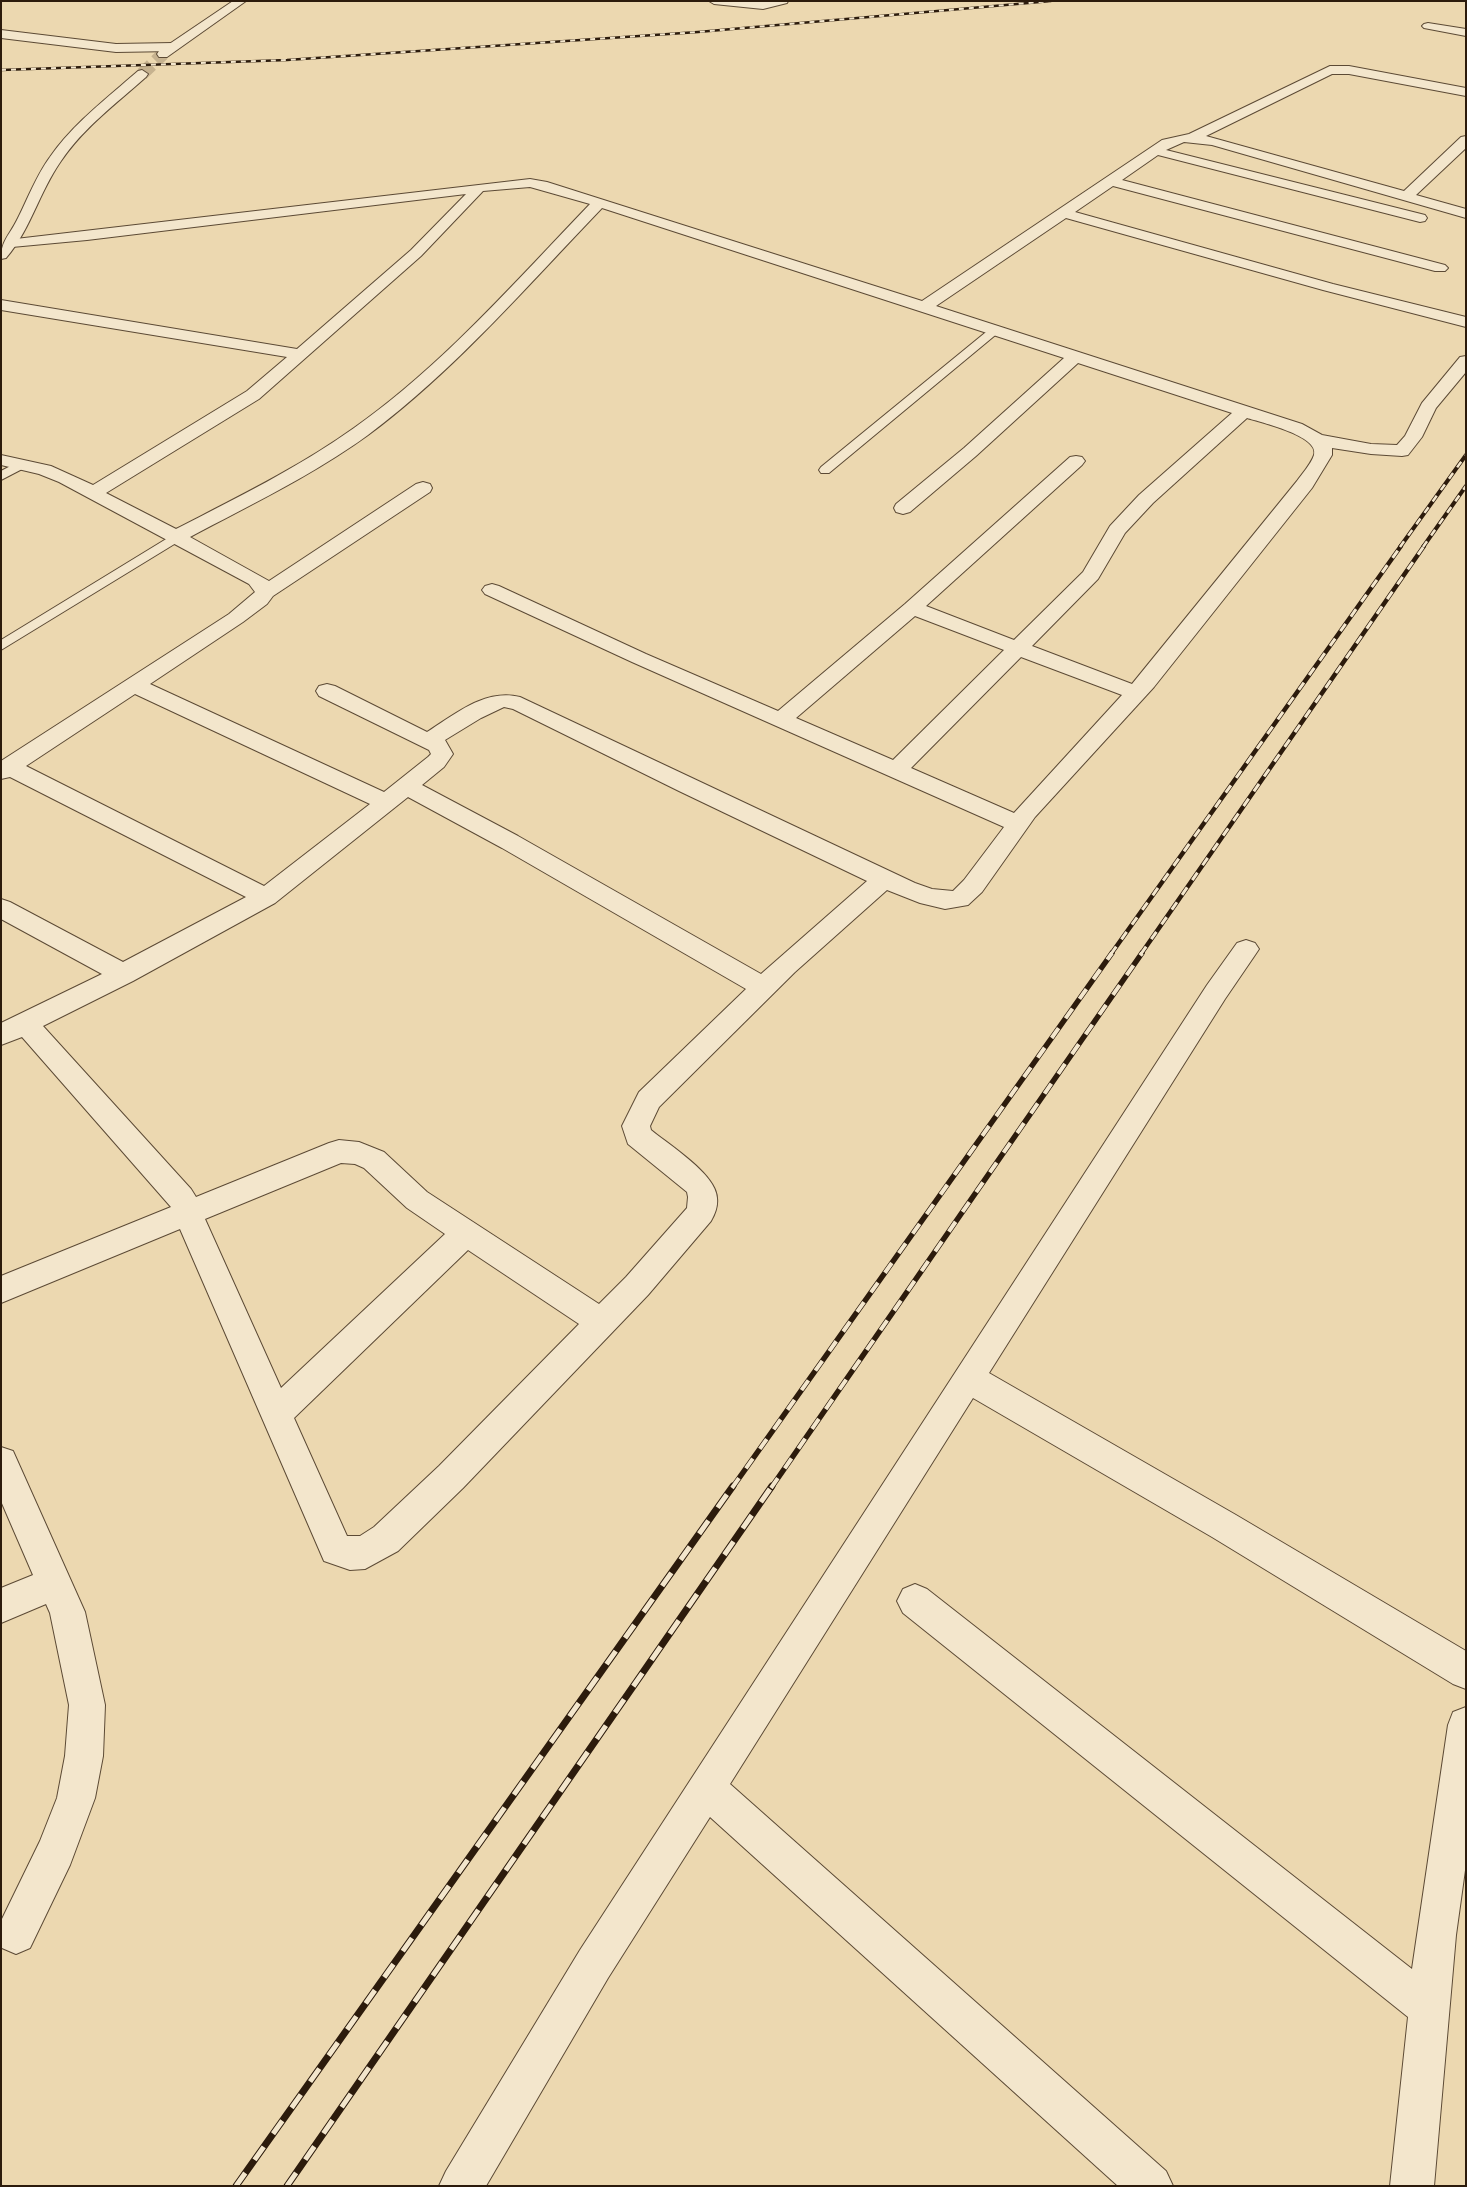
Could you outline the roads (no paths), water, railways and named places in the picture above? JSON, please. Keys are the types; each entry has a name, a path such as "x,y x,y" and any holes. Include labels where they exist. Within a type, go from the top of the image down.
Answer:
{"street":[{"path":"163,54 241,1"},
{"path":"714,1 763,6 783,1"},
{"path":"1428,26 1466,33"},
{"path":"1,34 116,48 173,47"},
{"path":"1192,138 1330,70 1349,70 1466,92"},
{"path":"8,241 54,160 99,113 142,74"},
{"path":"924,307 1111,180 1174,140 1192,138 1238,148 1466,214"},
{"path":"1407,196 1466,140"},
{"path":"1156,151 1370,206 1442,222 1466,223"},
{"path":"1111,180 1440,268"},
{"path":"8,241 87,236 530,183 599,203 1076,356 1296,428 1319,440 1402,451 1413,437 1428,407 1466,361"},
{"path":"93,493 253,394 416,253 479,188"},
{"path":"176,537 295,473 360,432 386,413 452,354 599,203"},
{"path":"1064,213 1328,287 1466,322"},
{"path":"1,305 300,354"},
{"path":"903,508 970,452 1076,356"},
{"path":"896,770 1091,575 1117,530 1132,514 1244,411"},
{"path":"428,741 484,706 498,701 510,700 884,879 929,897 945,900 959,899 973,886 1026,812 1136,694 1305,484 1323,455 1323,448 1319,440"},
{"path":"1,460 45,470 93,493 256,580 262,585 265,592"},
{"path":"781,720 912,608 1076,461"},
{"path":"5,770 236,618 260,600 265,592 423,488"},
{"path":"492,590 781,720 1019,824"},
{"path":"912,608 1136,694"},
{"path":"134,685 386,802"},
{"path":"327,691 438,746 442,754 436,762 319,857 266,897 124,974 13,1029 170,1183 181,1197 336,1549 350,1553 365,1552 386,1540 451,1477 637,1286 701,1212 703,1197 698,1185 638,1136 636,1126 649,1100 764,987 884,879"},
{"path":"5,770 266,897"},
{"path":"406,786 510,842 764,987"},
{"path":"1,908 124,974"},
{"path":"461,2186 594,1964 968,1378 1216,992 1246,949"},
{"path":"1,1290 338,1151 359,1153 374,1160 417,1200 601,1322"},
{"path":"276,1414 466,1233"},
{"path":"968,1378 1224,1526 1466,1671"},
{"path":"1,1462 68,1612 87,1705 84,1756 76,1798 56,1851 16,1934"},
{"path":"1,1606 55,1583"},
{"path":"915,1601 1429,2008"},
{"path":"1412,2186 1436,1935 1466,1724"},
{"path":"707,1789 1151,2186"}],"lane":[{"path":"825,470 995,330"},
{"path":"1,476 22,464"},
{"path":"1,646 176,537"}],"tunnel":[{"path":"142,74 163,54"}],"railway":[{"path":"1,70 287,60 698,32 1051,1"},
{"path":"1400,547 1466,455"},
{"path":"1423,547 1466,486"},
{"path":"1111,954 1401,546"},
{"path":"1141,954 1424,546"},
{"path":"732,1488 1112,953"},
{"path":"771,1488 1142,953"},
{"path":"236,2186 733,1486"},
{"path":"287,2186 772,1486"}]}
